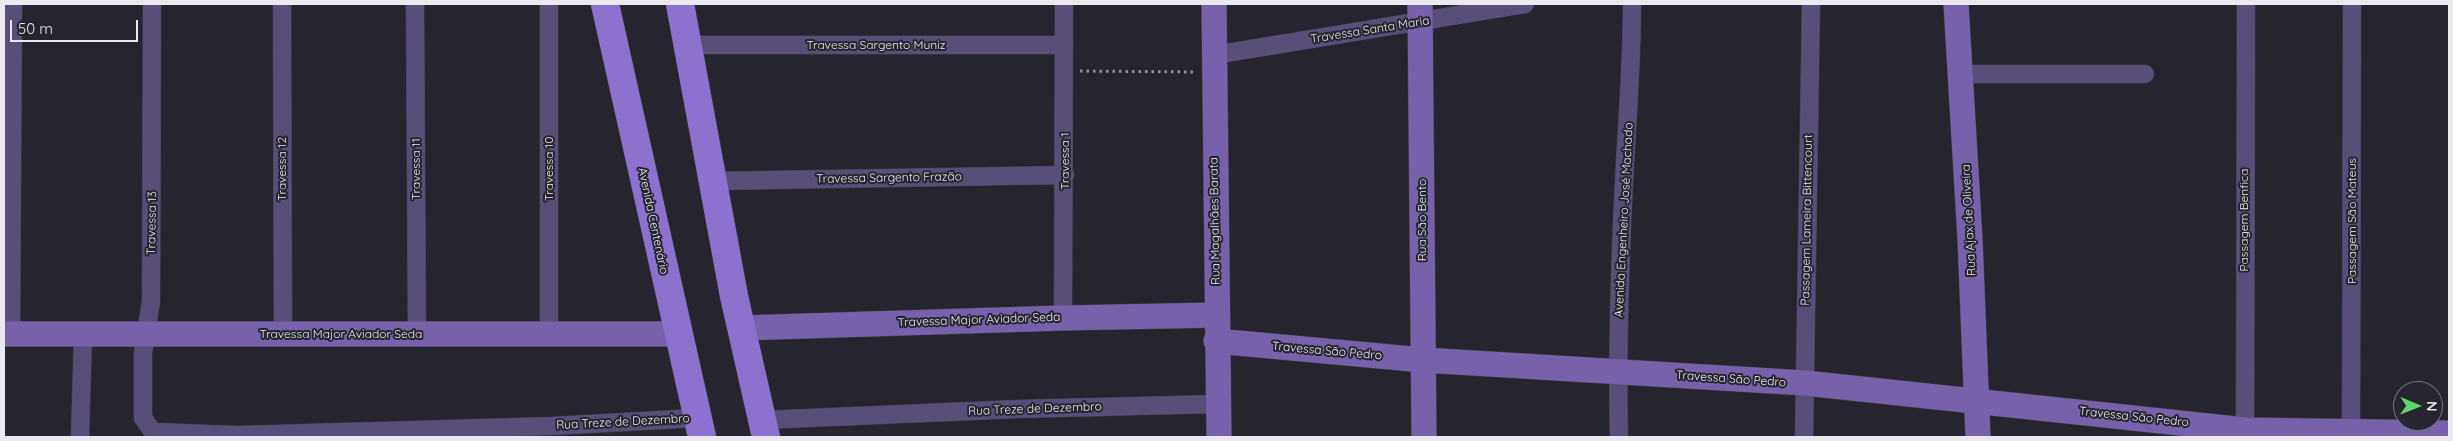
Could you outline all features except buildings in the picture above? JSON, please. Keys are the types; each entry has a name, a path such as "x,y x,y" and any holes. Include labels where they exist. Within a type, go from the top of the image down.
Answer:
{"main road":[{"name":"Avenida Centenário","path":"606,4 699,428"},
{"path":"680,4 741,328 764,429"}],"street":[{"path":"7,334 13,4"},
{"name":"Travessa 13","path":"152,4 152,300 143,353 143,418 149,429 159,433"},
{"name":"Travessa 12","path":"282,4 283,334"},
{"name":"Travessa 11","path":"415,4 417,334"},
{"name":"Travessa 10","path":"549,4 549,334"},
{"name":"Travessa 1","path":"1063,318 1065,175 1064,4"},
{"name":"Rua Magalhães Barata","path":"1214,4 1216,341 1219,437"},
{"name":"Travessa Santa Maria","path":"1214,64 1420,13 1526,4"},
{"name":"Avenida Engenheiro José Machado","path":"1619,437 1618,372 1625,164 1632,64 1632,4"},
{"name":"Passagem Lameira Bittencourt","path":"1804,437 1811,4"},
{"name":"Rua Ajax de Oliveira","path":"1956,4 1978,400 1978,437"},
{"name":"Passagem Benfica","path":"2245,434 2246,4"},
{"name":"Passagem São Mateus","path":"2351,434 2352,4"},
{"name":"Rua São Bento","path":"1420,13 1424,437"},
{"name":"Travessa Sargento Muniz","path":"687,46 1064,45"},
{"path":"1961,74 2145,74"},
{"name":"Travessa Sargento Frazão","path":"713,181 1065,175"},
{"name":"Travessa Major Aviador Seda","path":"741,328 1216,315"},
{"name":"Travessa Major Aviador Seda","path":"7,334 677,334"},
{"path":"80,437 83,334"},
{"name":"Travessa São Pedro","path":"1216,341 1423,360 1805,383 1978,400 2245,434 2449,433"},
{"name":"Rua Treze de Dezembro","path":"764,429 1018,409 1218,404"},
{"name":"Rua Treze de Dezembro","path":"159,433 238,436 699,428"}],"path":[{"path":"1064,71 1214,64"}]}
